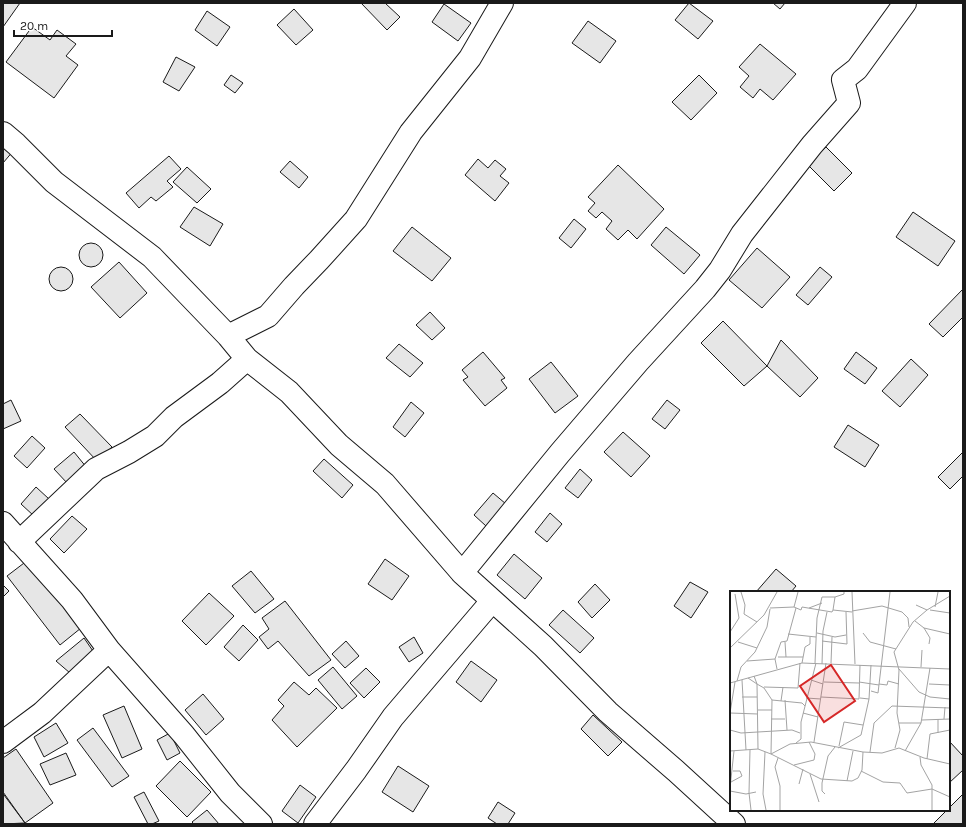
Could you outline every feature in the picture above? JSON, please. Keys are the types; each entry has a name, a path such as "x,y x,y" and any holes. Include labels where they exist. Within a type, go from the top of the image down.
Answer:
{"street":[{"path":"228,336 268,316 356,219 411,132 470,58 502,3"},
{"path":"462,573 560,453 638,362 705,289 720,270 742,234 786,177 848,103 843,80 857,69 905,3"},
{"path":"3,133 54,182 152,258 228,336 247,359 289,392 339,445 385,484 462,573 543,646 608,712 734,824"},
{"path":"19,542 96,469 130,452 155,436 174,417 220,382 247,359"},
{"path":"3,523 72,600 109,650 184,735 230,793 260,824"},
{"path":"315,824 356,770 393,717 492,601"},
{"path":"3,742 42,713 109,650"}],"building":[{"path":"3,3 20,3 3,27"},
{"path":"361,3 385,3 400,17 387,30"},
{"path":"689,3 713,21 698,39 675,20"},
{"path":"773,3 785,3 780,9"},
{"path":"444,4 471,23 458,41 432,22"},
{"path":"294,9 313,30 296,45 277,25"},
{"path":"207,11 230,27 217,46 195,30"},
{"path":"588,21 616,41 600,63 572,43"},
{"path":"32,27 50,40 57,30 76,44 66,56 78,65 54,98 6,62"},
{"path":"760,44 796,74 773,100 760,89 753,98 740,87 749,76 739,67"},
{"path":"176,57 195,67 179,91 163,82"},
{"path":"231,75 243,83 235,93 224,85"},
{"path":"699,75 717,93 691,120 672,102"},
{"path":"3,142 14,150 3,163"},
{"path":"826,147 852,173 834,191 808,165"},
{"path":"169,156 181,169 167,181 173,187 156,201 151,197 139,208 126,193"},
{"path":"478,159 488,168 495,160 506,169 500,176 509,183 495,201 465,175"},
{"path":"290,161 308,177 299,188 280,172"},
{"path":"618,165 664,209 637,239 628,230 618,240 606,229 612,221 602,212 596,218 588,211 595,203 588,197"},
{"path":"187,167 211,189 197,203 173,182"},
{"path":"194,207 223,224 210,246 180,227"},
{"path":"913,212 955,241 938,266 896,237"},
{"path":"574,219 586,229 571,248 559,238"},
{"path":"412,227 451,258 432,281 393,251"},
{"path":"666,227 700,255 684,274 651,245"},
{"path":"91,243 99,247 103,255 99,263 91,267 83,263 79,255 83,247"},
{"path":"757,248 790,277 762,308 729,280"},
{"path":"119,262 147,293 120,318 91,287"},
{"path":"61,267 69,271 73,279 69,287 61,291 53,287 49,279 53,271"},
{"path":"820,267 832,277 808,305 796,295"},
{"path":"963,289 963,317 943,337 929,324"},
{"path":"430,312 445,328 432,340 416,325"},
{"path":"723,321 767,366 744,386 701,343"},
{"path":"781,340 818,378 800,397 767,366"},
{"path":"399,344 423,363 410,377 386,358"},
{"path":"483,352 505,378 501,380 507,388 485,406 463,380 468,377 462,370"},
{"path":"856,352 877,368 865,384 844,369"},
{"path":"911,359 928,375 900,407 882,391"},
{"path":"551,362 578,396 555,413 529,379"},
{"path":"11,400 21,421 3,429 3,404"},
{"path":"667,400 680,410 665,429 652,419"},
{"path":"411,402 424,413 405,437 393,427"},
{"path":"80,414 112,447 97,461 65,427"},
{"path":"848,425 879,445 865,467 834,447"},
{"path":"623,432 650,456 631,477 604,452"},
{"path":"32,436 45,448 27,468 14,456"},
{"path":"74,452 87,468 68,484 54,469"},
{"path":"963,452 963,476 950,489 938,477"},
{"path":"324,459 353,485 342,498 313,471"},
{"path":"580,469 592,480 578,498 565,488"},
{"path":"36,487 49,499 34,516 21,504"},
{"path":"493,493 506,504 486,526 474,515"},
{"path":"550,513 562,524 547,542 535,532"},
{"path":"72,516 87,529 64,553 50,539"},
{"path":"514,554 542,578 525,599 497,575"},
{"path":"385,559 409,576 392,600 368,584"},
{"path":"28,560 81,628 60,645 7,576"},
{"path":"776,569 796,586 792,591 757,591"},
{"path":"251,571 274,599 255,613 232,586"},
{"path":"690,582 708,592 691,618 674,606"},
{"path":"595,584 610,600 592,618 578,602"},
{"path":"3,585 9,591 3,597"},
{"path":"209,593 234,616 206,645 182,621"},
{"path":"285,601 331,660 309,676 278,641 268,649 259,637 269,629 262,618"},
{"path":"563,610 594,638 580,653 549,625"},
{"path":"243,625 258,640 239,661 224,647"},
{"path":"414,637 423,653 409,662 399,647"},
{"path":"84,638 95,654 70,673 56,661"},
{"path":"346,641 359,656 345,668 332,654"},
{"path":"471,661 497,680 481,702 456,682"},
{"path":"333,667 357,696 342,709 318,680"},
{"path":"366,668 380,682 364,698 350,683"},
{"path":"294,682 309,695 316,688 337,708 297,747 272,720 284,706 278,700"},
{"path":"203,694 224,719 206,735 185,710"},
{"path":"124,706 142,749 122,758 103,715"},
{"path":"593,715 622,742 608,756 581,729"},
{"path":"56,723 68,743 44,757 34,737"},
{"path":"93,728 129,776 112,787 77,740"},
{"path":"170,733 180,753 167,760 157,740"},
{"path":"950,742 963,756 963,770 950,782"},
{"path":"16,749 53,803 25,823 3,792 3,758"},
{"path":"66,753 76,775 50,785 40,764"},
{"path":"180,761 211,792 187,817 156,786"},
{"path":"398,766 429,786 413,812 382,792"},
{"path":"300,785 316,797 298,823 282,811"},
{"path":"144,792 159,821 152,824 148,824 134,797"},
{"path":"963,794 963,824 933,824 946,811 950,811 950,807"},
{"path":"4,795 25,823 3,824"},
{"path":"498,802 515,813 508,824 497,824 488,818"},
{"path":"207,810 219,824 194,824 192,822"}]}
